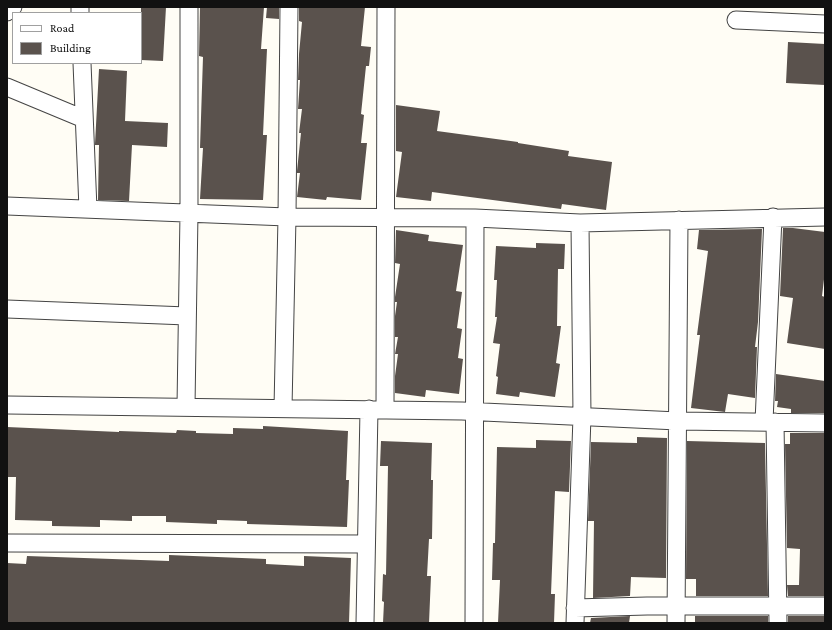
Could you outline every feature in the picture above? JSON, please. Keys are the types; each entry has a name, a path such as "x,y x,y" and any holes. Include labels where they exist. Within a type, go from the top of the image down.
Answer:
{"street":[{"path":"7,12 13,7"},
{"path":"186,406 189,213 189,7"},
{"path":"283,408 289,7"},
{"path":"365,623 366,544 377,409 387,217 386,7"},
{"path":"736,20 825,24"},
{"path":"82,64 88,210"},
{"path":"7,88 84,120"},
{"path":"7,206 287,217 475,218 580,223 774,217 825,217"},
{"path":"774,217 769,422 778,623"},
{"path":"474,623 475,218"},
{"path":"676,623 680,220"},
{"path":"580,223 582,416 575,615 676,606 825,606"},
{"path":"7,309 187,316"},
{"path":"7,404 377,409 678,420 825,423"},
{"path":"7,543 366,544"}],"building":[{"path":"141,7 166,7 163,61 142,60"},
{"path":"200,7 264,7 261,49 267,49 263,135 267,135 263,200 200,199 203,148 200,148 203,57 199,56"},
{"path":"267,7 279,7 279,19 266,18"},
{"path":"299,7 365,7 361,46 371,47 369,66 366,66 361,114 364,115 361,143 367,143 361,200 327,197 326,200 297,197 300,173 297,173 301,133 299,133 302,109 298,109 300,80 298,80 299,54 302,22 299,21"},
{"path":"788,42 825,44 825,85 786,83"},
{"path":"99,69 127,71 125,121 168,123 167,147 132,145 129,201 98,200 99,145 95,144"},
{"path":"396,105 440,111 437,131 518,142 569,151 568,156 612,162 606,210 562,204 561,209 432,192 431,201 396,197 402,152 396,151"},
{"path":"783,228 825,232 825,271 822,296 825,297 825,349 787,343 793,298 780,296"},
{"path":"762,229 758,322 755,347 757,347 755,398 728,394 725,412 691,408 700,335 697,335 708,251 697,249 699,230"},
{"path":"396,230 429,235 428,241 463,245 456,291 462,292 457,328 462,329 458,358 463,359 459,394 426,390 425,397 395,393 395,376 398,354 395,354 398,337 395,337 397,302 395,302 395,297 400,264 395,263"},
{"path":"536,243 565,244 564,269 558,269 557,326 561,326 556,363 560,364 555,397 520,392 519,397 496,394 498,377 496,376 500,344 493,343 497,317 495,317 497,280 494,280 496,246 536,248"},
{"path":"776,374 825,381 825,413 791,413 791,409 777,407 778,401 775,401"},
{"path":"263,426 348,431 346,480 349,480 347,527 247,524 247,521 217,520 217,524 166,522 166,516 132,516 132,521 100,520 100,527 52,526 52,521 15,520 16,477 7,477 7,427 119,432 176,433 177,430 196,431 196,433 233,434 233,428 263,429"},
{"path":"790,433 825,433 825,596 788,596 787,585 799,585 800,549 787,548 785,444 790,444"},
{"path":"637,437 667,438 666,578 631,577 630,596 593,598 594,521 588,521 591,442 637,443"},
{"path":"536,440 571,441 569,492 555,491 551,594 555,594 554,623 498,623 500,580 492,580 493,543 495,543 497,447 536,448"},
{"path":"381,441 432,443 432,539 429,539 427,576 431,576 429,623 383,623 384,602 382,601 383,574 386,575 388,466 380,466"},
{"path":"687,441 765,443 768,596 696,596 696,579 686,579"},
{"path":"169,555 266,559 266,564 304,566 304,556 351,558 349,623 7,623 7,563 26,564 27,556 169,561"},
{"path":"630,616 629,623 590,623 591,618"},
{"path":"695,616 768,616 768,623 695,623"},
{"path":"788,616 825,616 825,623 788,623"}]}
